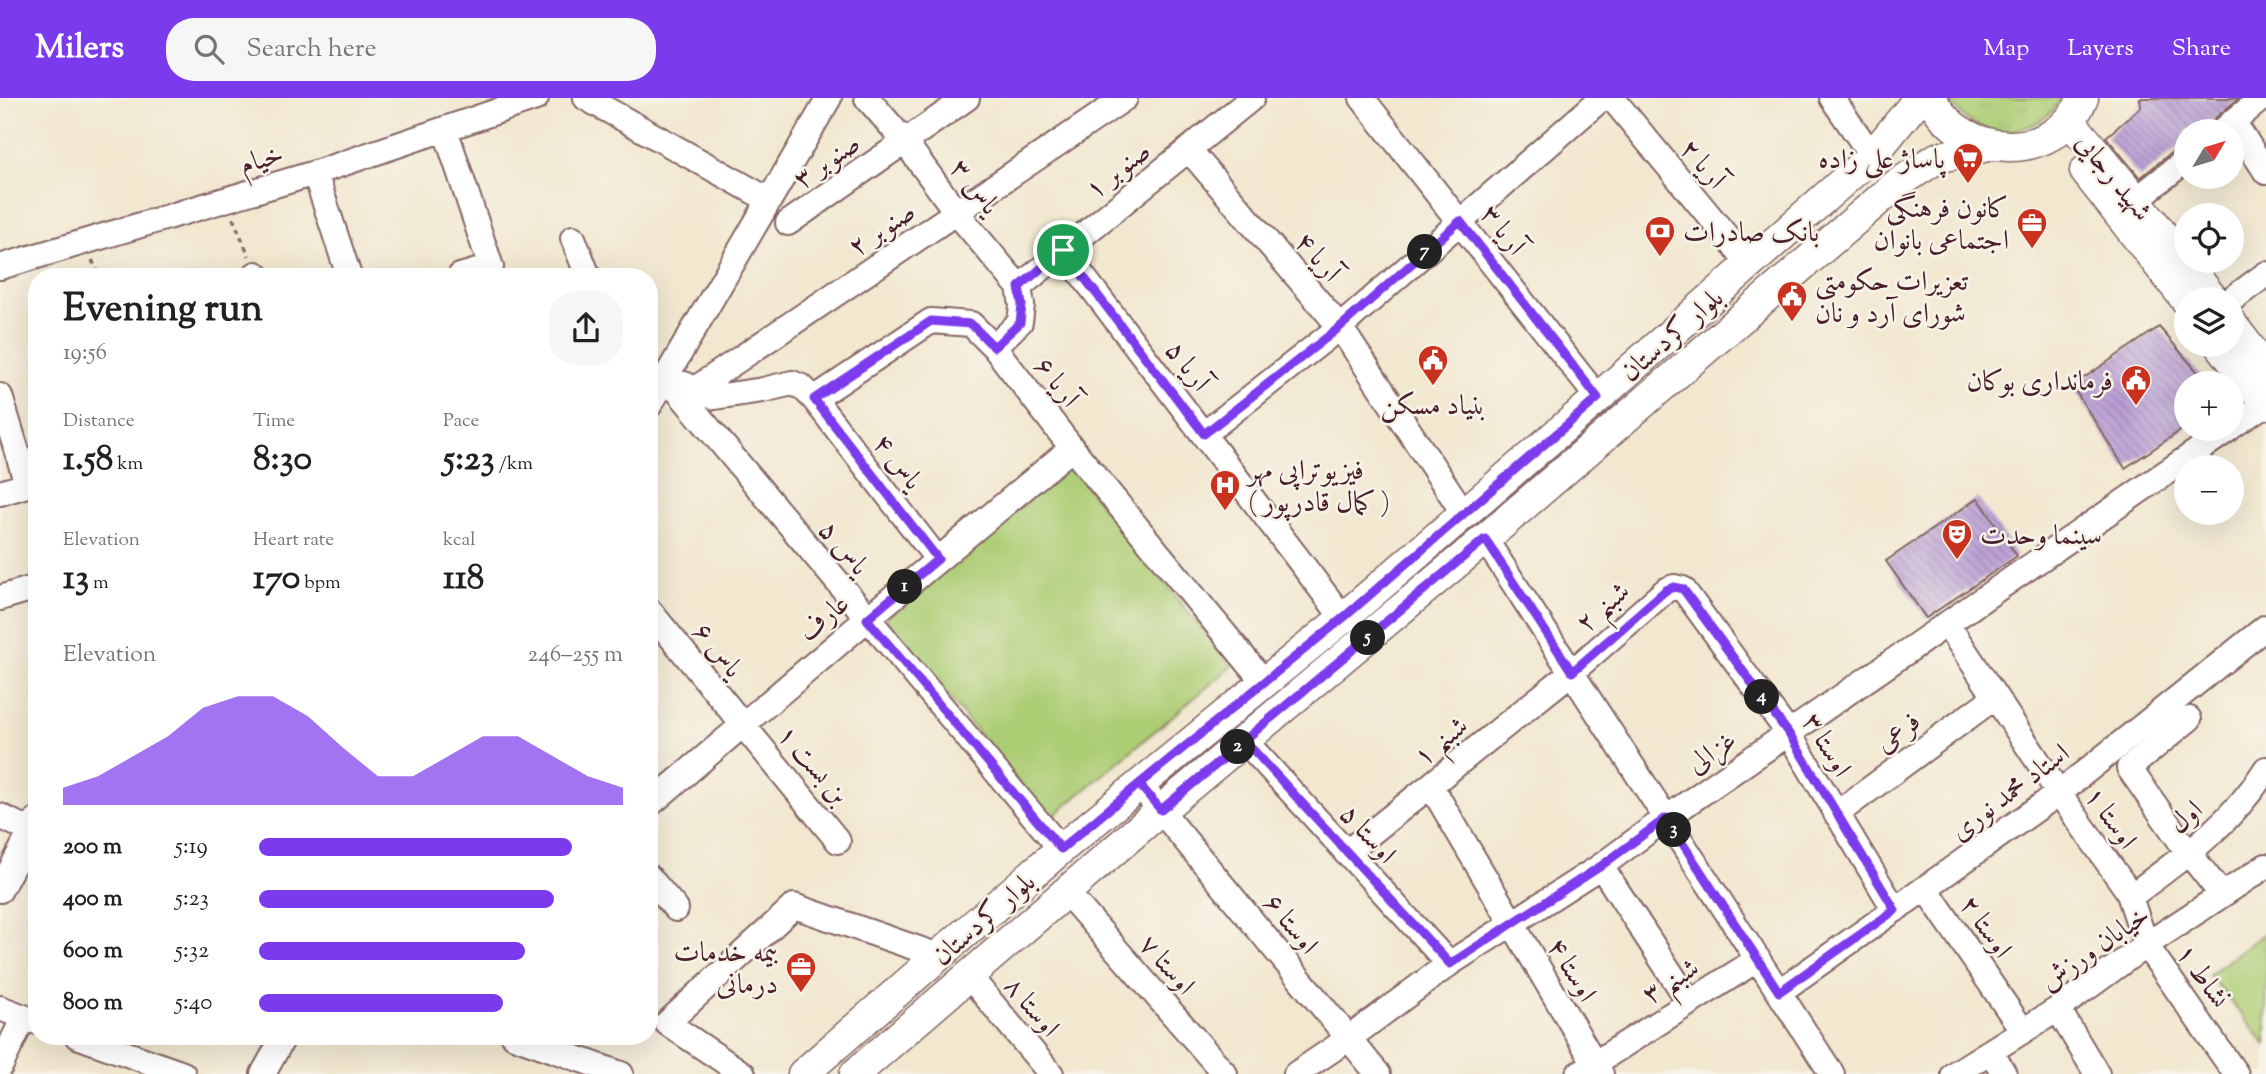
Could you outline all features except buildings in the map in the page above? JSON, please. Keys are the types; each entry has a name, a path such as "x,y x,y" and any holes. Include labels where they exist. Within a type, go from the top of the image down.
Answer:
{"main road":[{"name":"بلوار کردستان","path":"803,1074 1061,849 1343,618 1598,398 1872,156 1919,98"},
{"path":"1931,98 1936,109 1951,126 1970,138 1992,145 2014,146 2035,142 2069,116"},
{"name":"شهید رجایی","path":"2069,116 2204,287"},
{"name":"شهید رجایی","path":"2069,116 2178,287"},
{"name":"بلوار کردستان","path":"855,1074 1161,810 1485,539 1896,185 1937,158 1992,145"},
{"path":"1872,156 1896,185"},
{"path":"2244,340 2266,369"},
{"path":"2229,357 2266,404"}],"street":[{"name":"خیام","path":"0,268 315,173 536,98"},
{"path":"586,98 769,200"},
{"path":"814,399 802,387 792,383 715,397 658,380 829,98"},
{"name":"یاس ۳","path":"867,98 1019,287"},
{"name":"صنوبر ۳","path":"788,223 967,98"},
{"name":"صنوبر ۲","path":"695,389 1125,98"},
{"name":"صنوبر ۱","path":"1019,287 1190,151 1252,98"},
{"name":"آریا ۳","path":"1362,98 1598,398"},
{"path":"1204,434 1340,327 1602,98"},
{"name":"آریا ۲","path":"1612,98 1750,265"},
{"path":"1832,98 1872,156"},
{"path":"2236,119 2262,98"},
{"path":"445,129 491,267 488,268"},
{"path":"2244,146 2266,172"},
{"name":"آریا ۴","path":"1190,151 1340,327 1463,512"},
{"path":"2136,200 2174,170"},
{"path":"315,173 346,268"},
{"path":"573,238 585,268"},
{"name":"آریا ۵","path":"1063,250 1343,618"},
{"path":"2244,290 2266,274"},
{"path":"994,347 1020,323 1022,305 1019,287"},
{"name":"آریا ۶","path":"814,399 931,321 971,324 994,347 1072,448 1264,682"},
{"name":"یاس ۵","path":"658,380 867,619 1061,849"},
{"path":"0,396 28,472"},
{"name":"یاس ۴","path":"814,399 938,559"},
{"name":"غزالی","path":"2244,419 2266,404"},
{"name":"غزالی","path":"1296,1074 1450,964 1601,866 1666,818 2211,441"},
{"name":"عارف","path":"658,798 1072,448"},
{"path":"0,493 28,484"},
{"path":"1485,539 1832,1074"},
{"name":"شبنم ۲","path":"1572,672 1666,590 1674,587"},
{"name":"اوستا ۳","path":"1674,587 1683,589 1789,734 1895,910"},
{"path":"0,598 28,590"},
{"name":"یاس ۶","path":"658,621 743,725"},
{"name":"اوستا ۱","path":"1947,624 2131,896 2146,945"},
{"name":"استاد محمد نوری","path":"1779,992 2059,793 2266,627"},
{"name":"شبنم ۱","path":"1346,853 1572,672"},
{"name":"فرعی","path":"1836,814 1994,697"},
{"path":"2189,719 2129,768 2222,895"},
{"name":"بن بست ۱","path":"743,725 838,841"},
{"name":"اوستا ۵","path":"1245,741 1450,964"},
{"name":"اول","path":"2131,896 2189,853 2230,817 2266,769"},
{"name":"اوستا ۶","path":"1139,784 1378,1074"},
{"name":"اوستا ۴","path":"1431,786 1511,923 1591,1070"},
{"path":"0,816 28,826"},
{"path":"0,890 28,840"},
{"path":"1601,866 1690,1003"},
{"name":"خیابان ورزش","path":"1954,1074 2058,1009 2146,945 2266,866"},
{"path":"658,888 676,909"},
{"name":"اوستا ۲","path":"1926,890 2023,1031"},
{"name":"اوستا ۷","path":"1067,893 1225,1074"},
{"path":"743,1074 667,1023 794,906 939,956"},
{"name":"نشاط ۱","path":"2146,945 2236,1074"},
{"name":"شبنم ۳","path":"1591,1070 1758,959"},
{"name":"اوستا ۸","path":"969,976 1051,1074"},
{"path":"0,1008 28,1018"},
{"path":"2058,1009 2097,1074"},
{"path":"0,1067 28,1022"},
{"path":"95,1045 139,1067 183,1074"},
{"path":"263,1074 279,1045"},
{"path":"540,1045 621,1074"},
{"path":"572,1045 585,1061"},
{"path":"1991,1051 2004,1074"}],"path":[{"path":"225,200 253,268"}],"green space":[{"path":"1947,98 2061,98 2047,116 2037,122 2026,127 2002,131 1980,127 1970,121"},
{"path":"1070,466 1232,666 1049,820 885,619"},
{"path":"2266,932 2266,1045 2209,975"}],"place":[{"name":"پاساژ علی زاده","path":"1968,185"},
{"name":"کانون فرهنگی اجتماعی بانوان","path":"2032,250"},
{"name":"بانک صادرات","path":"1660,258"},
{"name":"تعزیرات حکومتی شورای آرد و نان","path":"1792,323"},
{"name":"بنیاد مسکن","path":"1433,387"},
{"name":"فرمانداری بوکان","path":"2136,407"},
{"name":"فیزیوتراپی مهر ( کمال قادرپور )","path":"1225,512"},
{"name":"سینما وحدت","path":"1957,561"},
{"name":"بیمه خدمات درمانی","path":"801,994"}],"route":[{"path":"1063,250 1019,287 1022,305 1020,323 994,347 971,324 931,321 814,399 938,559 867,619 1061,849 1139,784 1161,810 1245,741 1450,964 1601,866 1666,818 1779,992 1895,910 1789,734 1683,589 1674,587 1666,590 1572,672 1485,539 1161,810 1139,784 1343,618 1598,398 1460,221 1340,327 1204,434 1063,250"}]}
